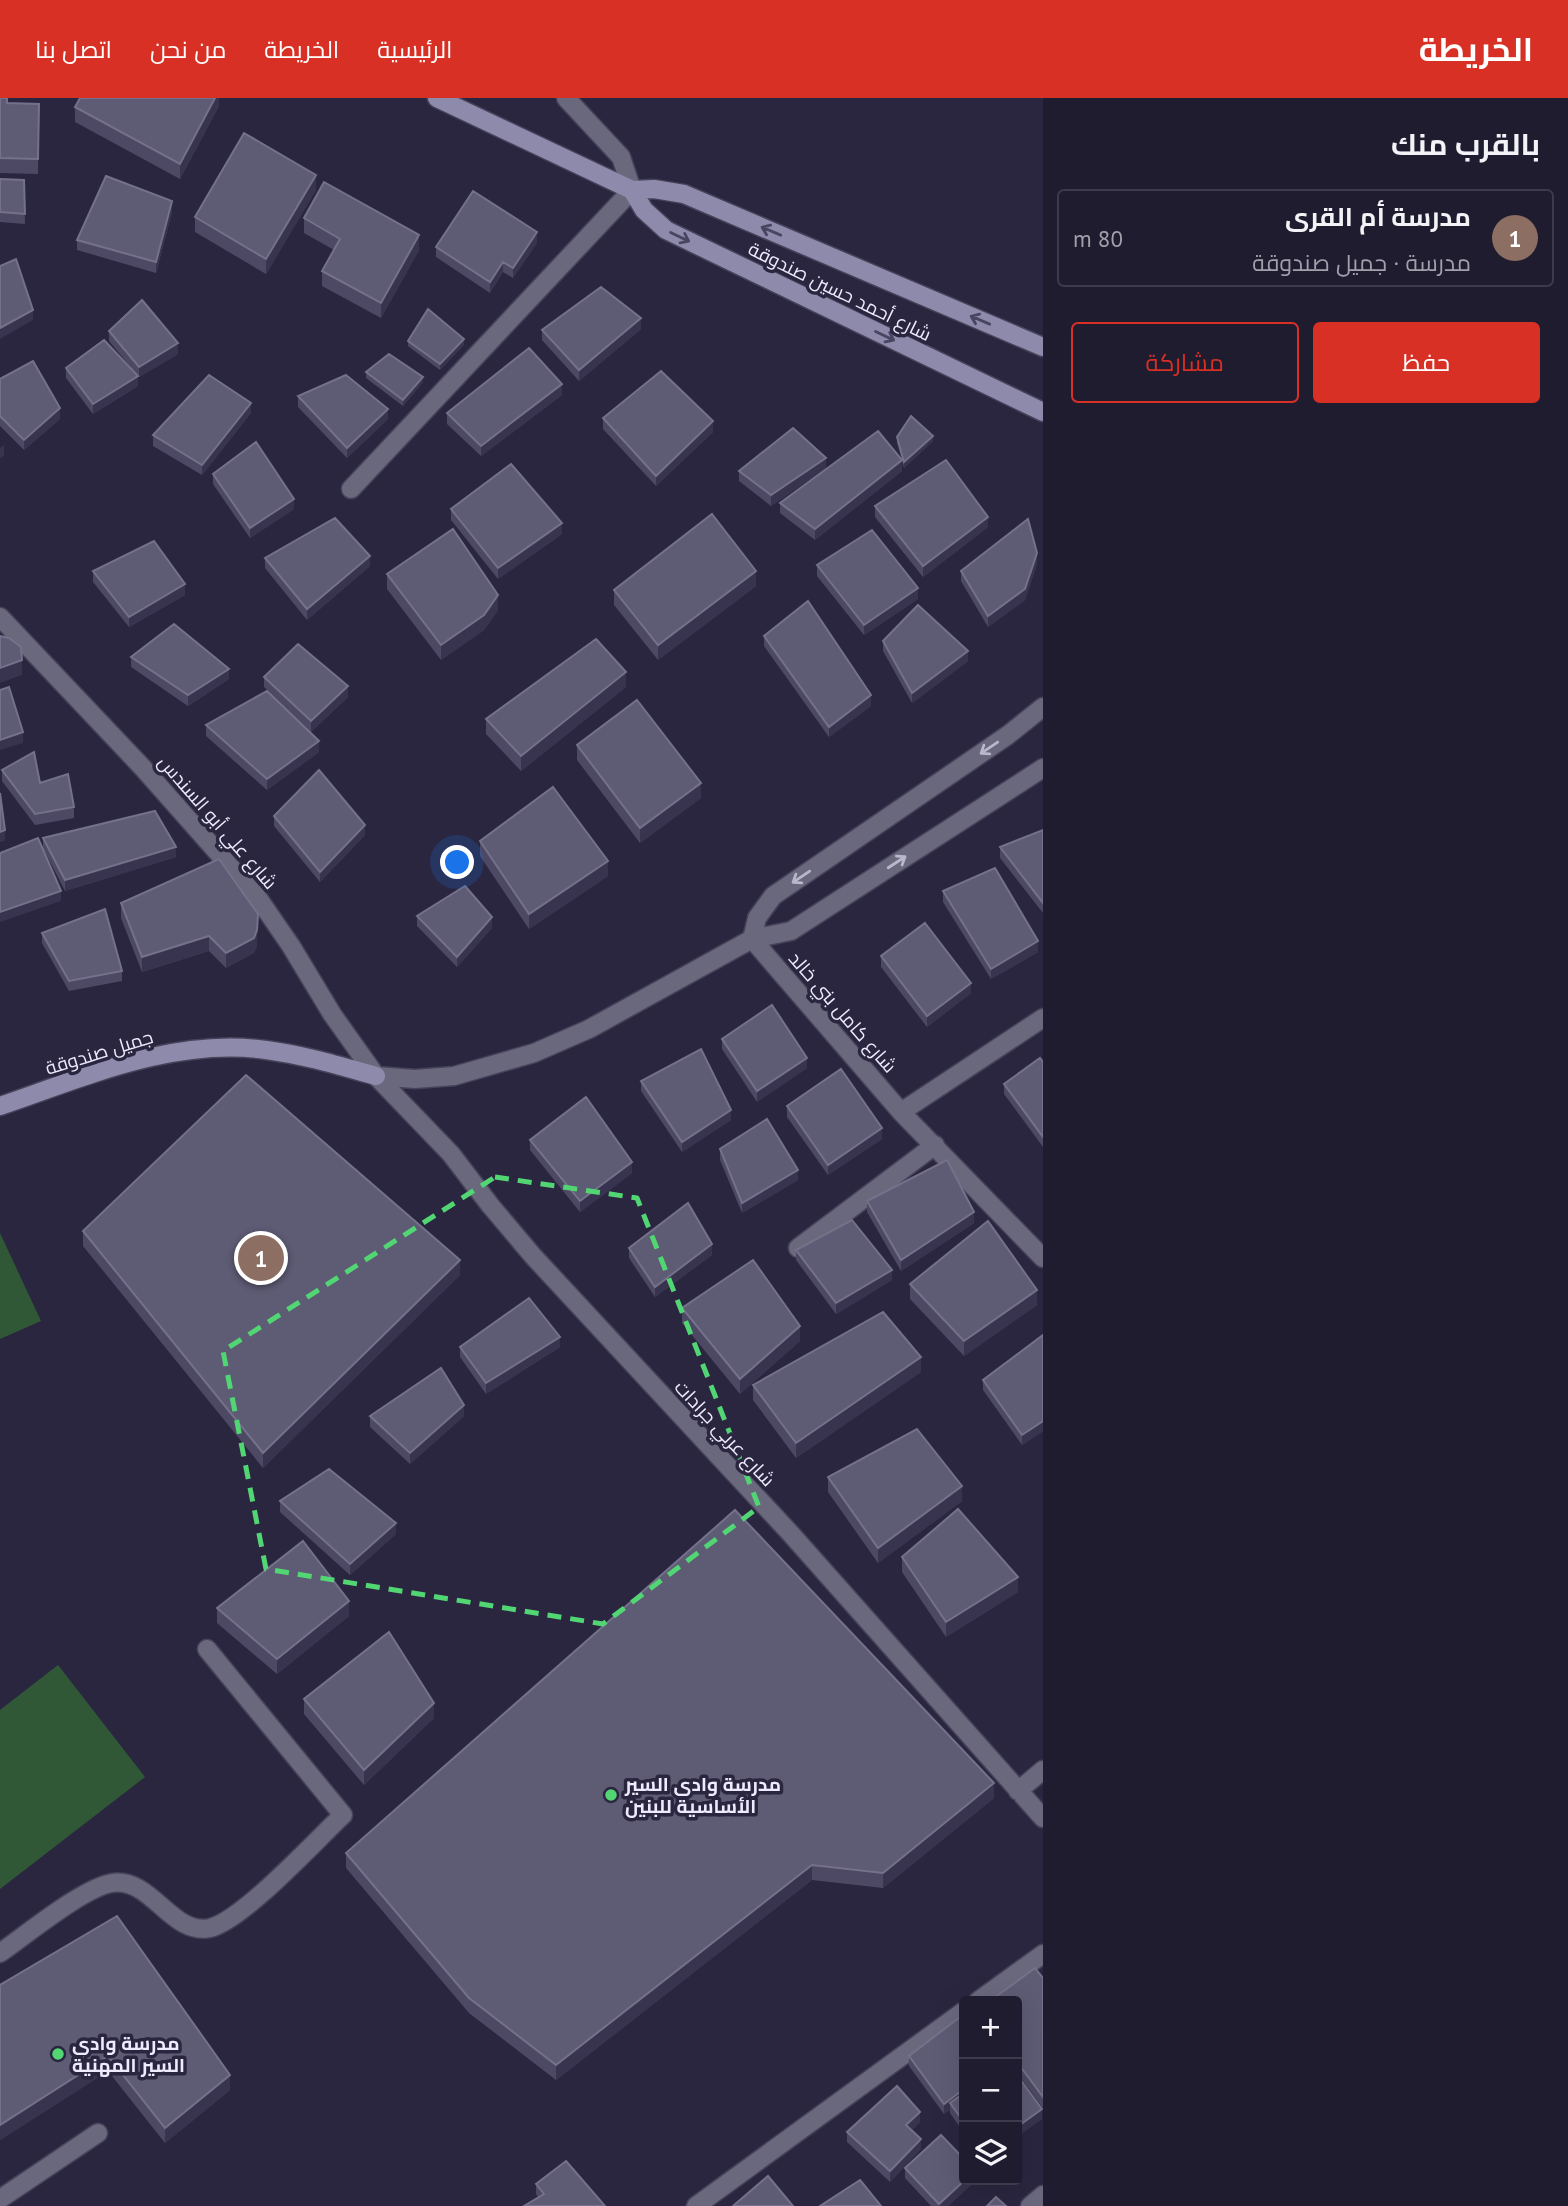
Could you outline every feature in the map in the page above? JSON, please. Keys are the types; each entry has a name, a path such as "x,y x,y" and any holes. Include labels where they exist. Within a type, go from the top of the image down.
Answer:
{"main road":[{"name":"شارع أحمد حسين صندوقة","path":"437,98 632,190 654,188 684,194 1043,347"},
{"name":"شارع أحمد حسين صندوقة","path":"632,190 644,210 666,230 1043,412"},
{"name":"جميل صندوقة","path":"0,1106 122,1064 167,1054 221,1047 264,1049 291,1054 376,1076"}],"street":[{"path":"351,489 632,190 621,157 566,98"},
{"name":"شارع علي أبو السندس","path":"0,617 143,768 258,898 332,1014 376,1076"},
{"path":"752,939 757,918 774,896 1008,735 1043,707"},
{"path":"376,1076 415,1079 454,1076 534,1053 589,1029 752,939 791,931 1043,768"},
{"name":"شارع كامل بني خالد","path":"752,939 901,1112 1043,1258"},
{"path":"901,1112 1043,1018"},
{"name":"شارع عربي جرادات","path":"376,1076 451,1154 533,1256 791,1534 1043,1818"},
{"path":"798,1248 935,1145"},
{"path":"0,1953 93,1888 115,1882 135,1886 186,1926 209,1928 236,1916 343,1815 207,1649"},
{"path":"1018,1791 1043,1770"},
{"path":"985,1996 1043,1954"},
{"path":"696,2206 959,2015"},
{"path":"0,2199 98,2133"},
{"path":"1030,2206 1043,2195"}],"highlighted area":[{"path":"495,1177 637,1198 759,1507 603,1624 266,1569 223,1351"}],"green space":[{"path":"0,1233 41,1321 0,1339"},
{"path":"58,1665 145,1777 0,1889 0,1710"}],"building":[{"path":"0,98 7,98 7,103 39,104 38,159 0,158"},
{"path":"80,98 215,98 180,164 75,107"},
{"path":"244,133 316,175 266,259 195,217"},
{"path":"106,176 172,201 156,262 77,240"},
{"path":"0,179 24,180 25,214 0,212"},
{"path":"324,182 419,235 381,303 322,271 340,239 304,218"},
{"path":"473,191 537,232 513,268 503,262 490,282 436,247"},
{"path":"16,259 33,310 0,328 0,266"},
{"path":"601,287 641,318 579,370 542,330"},
{"path":"142,300 178,343 139,367 109,331"},
{"path":"428,309 464,339 440,364 408,341"},
{"path":"104,340 138,376 93,404 66,368"},
{"path":"529,348 562,384 481,446 447,413"},
{"path":"389,354 423,377 403,400 366,372"},
{"path":"33,361 60,408 24,440 0,416 0,379"},
{"path":"661,371 713,421 656,476 603,418"},
{"path":"209,375 251,403 202,465 153,435"},
{"path":"346,375 388,409 347,448 298,396"},
{"path":"911,416 933,436 904,462 897,437"},
{"path":"793,428 826,458 771,495 739,471"},
{"path":"878,431 902,460 815,529 780,503"},
{"path":"256,442 294,499 250,528 213,474"},
{"path":"946,460 988,517 923,566 875,506"},
{"path":"511,464 562,523 498,568 451,509"},
{"path":"712,514 756,571 658,645 614,590"},
{"path":"335,518 370,556 307,609 265,558"},
{"path":"1028,519 1037,553 1025,589 988,616 961,571"},
{"path":"453,529 498,595 484,615 441,645 387,574"},
{"path":"872,530 918,588 864,625 817,565"},
{"path":"154,541 185,584 129,617 93,571"},
{"path":"808,601 871,695 829,727 764,636"},
{"path":"918,605 968,651 912,693 883,641"},
{"path":"174,624 229,669 188,695 131,657"},
{"path":"0,636 9,638 21,647 22,660 0,668"},
{"path":"596,639 626,672 521,756 486,719"},
{"path":"298,644 348,686 311,721 264,677"},
{"path":"9,687 23,732 0,740 0,690"},
{"path":"267,691 319,741 267,779 206,725"},
{"path":"637,700 701,783 640,828 577,745"},
{"path":"34,752 40,783 68,774 74,807 35,814 2,770"},
{"path":"319,770 365,825 320,872 274,816"},
{"path":"553,787 608,861 529,914 480,841"},
{"path":"0,793 5,830 0,832"},
{"path":"155,811 176,847 65,880 43,838"},
{"path":"1043,830 1043,903 1000,847"},
{"path":"38,838 61,891 0,912 0,853"},
{"path":"219,859 258,914 254,938 226,953 209,936 142,957 121,903"},
{"path":"995,868 1038,941 991,969 943,891"},
{"path":"465,886 492,917 457,957 417,916"},
{"path":"105,909 122,971 69,981 42,933"},
{"path":"925,923 971,983 927,1016 881,956"},
{"path":"772,1005 807,1058 757,1091 722,1039"},
{"path":"701,1049 731,1110 682,1142 641,1081"},
{"path":"1040,1058 1043,1062 1043,1137 1004,1084"},
{"path":"841,1069 882,1128 828,1165 787,1106"},
{"path":"246,1075 460,1260 263,1453 83,1231"},
{"path":"586,1097 632,1162 580,1201 530,1140"},
{"path":"767,1119 798,1170 742,1203 720,1149"},
{"path":"947,1160 974,1212 901,1260 867,1201"},
{"path":"688,1203 712,1244 655,1287 629,1248"},
{"path":"852,1220 892,1270 836,1303 796,1250"},
{"path":"988,1221 1037,1290 964,1341 910,1284"},
{"path":"753,1260 800,1326 740,1379 682,1308"},
{"path":"529,1298 560,1337 486,1383 460,1347"},
{"path":"883,1312 921,1357 796,1443 753,1385"},
{"path":"1043,1335 1043,1421 1022,1435 983,1380"},
{"path":"441,1368 464,1405 410,1453 370,1416"},
{"path":"917,1429 962,1486 878,1548 828,1477"},
{"path":"329,1469 396,1523 350,1564 280,1501"},
{"path":"958,1509 1018,1577 946,1622 902,1557"},
{"path":"735,1510 994,1783 883,1873 812,1865 556,2065 469,1998 346,1853"},
{"path":"303,1541 349,1601 277,1659 217,1608"},
{"path":"389,1632 434,1703 364,1770 304,1699"},
{"path":"117,1916 230,2075 165,2128 108,2056 0,2125 0,1985"},
{"path":"1035,1968 1043,1978 1043,2097 1022,2069 1022,1996 997,1996"},
{"path":"959,2018 959,2093 944,2104 909,2056"},
{"path":"1022,2082 1042,2109 1022,2123"},
{"path":"897,2086 920,2112 906,2125 921,2139 890,2171 847,2132"},
{"path":"959,2097 959,2115 950,2103"},
{"path":"941,2135 959,2154 960,2185 939,2204 905,2168"},
{"path":"566,2161 605,2206 524,2206 544,2194 536,2184"},
{"path":"768,2176 793,2206 733,2206"},
{"path":"860,2180 881,2206 820,2206"},
{"path":"996,2197 1006,2206 987,2206"}],"place":[{"name":"مدرسة أم القرى","path":"261,1258"},
{"name":"مدرسة وادي السير الأساسية للبنين","path":"611,1795"},
{"name":"مدرسة وادي السير المهنية","path":"58,2054"}]}
